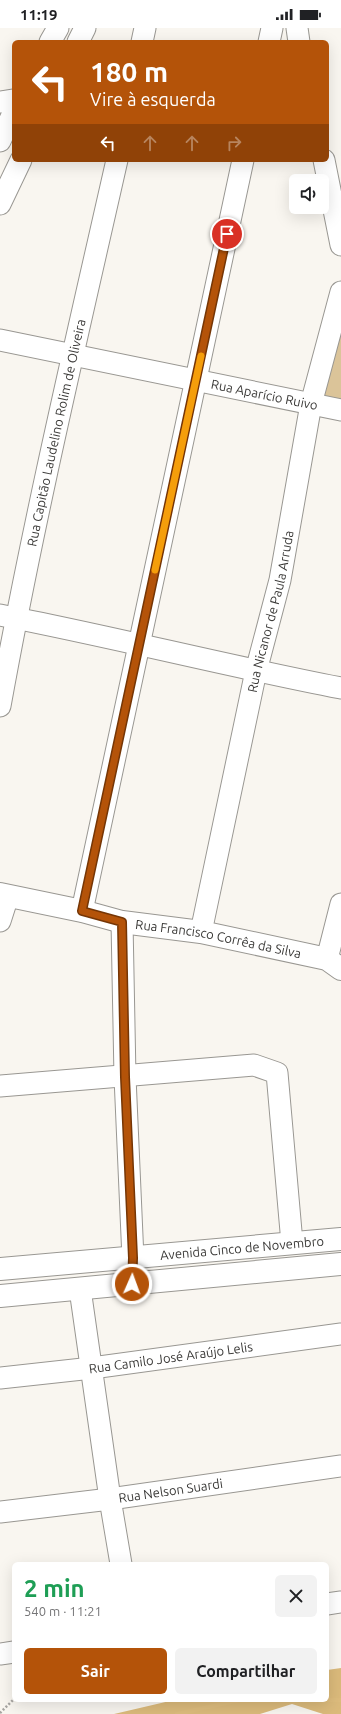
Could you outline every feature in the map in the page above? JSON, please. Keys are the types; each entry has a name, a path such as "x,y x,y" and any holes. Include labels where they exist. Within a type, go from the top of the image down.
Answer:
{"main road":[{"name":"Rua Francisco Corrêa da Silva","path":"4,895 82,911 122,922 201,932 334,964"},
{"name":"Avenida Cinco de Novembro","path":"0,1269 341,1239"},
{"name":"Avenida Cinco de Novembro","path":"0,1296 341,1264"}],"street":[{"path":"51,40 58,28"},
{"path":"79,40 85,28"},
{"path":"142,40 145,28"},
{"path":"269,40 272,28"},
{"path":"296,28 299,40"},
{"path":"0,102 12,100"},
{"path":"0,141 12,115"},
{"path":"0,204 20,162"},
{"name":"Rua Capitão Laudelino Rolim de Oliveira","path":"0,706 8,617 72,355 117,162"},
{"path":"82,911 243,162"},
{"path":"324,162 341,245"},
{"name":"Rua Nicanor de Paula Arruda","path":"201,932 256,671 280,580 311,404 341,292"},
{"name":"Rua Aparício Ruivo","path":"0,340 341,410"},
{"path":"8,617 341,688"},
{"path":"0,921 4,895"},
{"path":"334,964 341,904"},
{"path":"122,922 125,1077 133,1258 132,1284"},
{"path":"0,1086 125,1077 254,1065 277,1073 292,1243"},
{"path":"80,1289 110,1499 121,1562"},
{"name":"Rua Camilo José Araújo Lelis","path":"0,1378 92,1368 341,1334"},
{"name":"Rua Nelson Suardi","path":"0,1512 110,1499 341,1466"},
{"path":"329,1604 341,1602"},
{"path":"0,1654 12,1652"}],"path":[{"path":"0,1713 12,1701"}],"shaded area":[{"path":"341,316 341,402 322,400"},
{"path":"341,1668 341,1714 323,1714 292,1704 260,1714 114,1714 165,1702 329,1702 329,1670"}],"waterway":[{"path":"329,1700 341,1700"},
{"path":"177,1714 231,1702"}],"slow traffic":[{"path":"155,570 201,356"}],"route":[{"path":"132,1284 133,1258 125,1077 122,922 82,911 227,234"}]}
